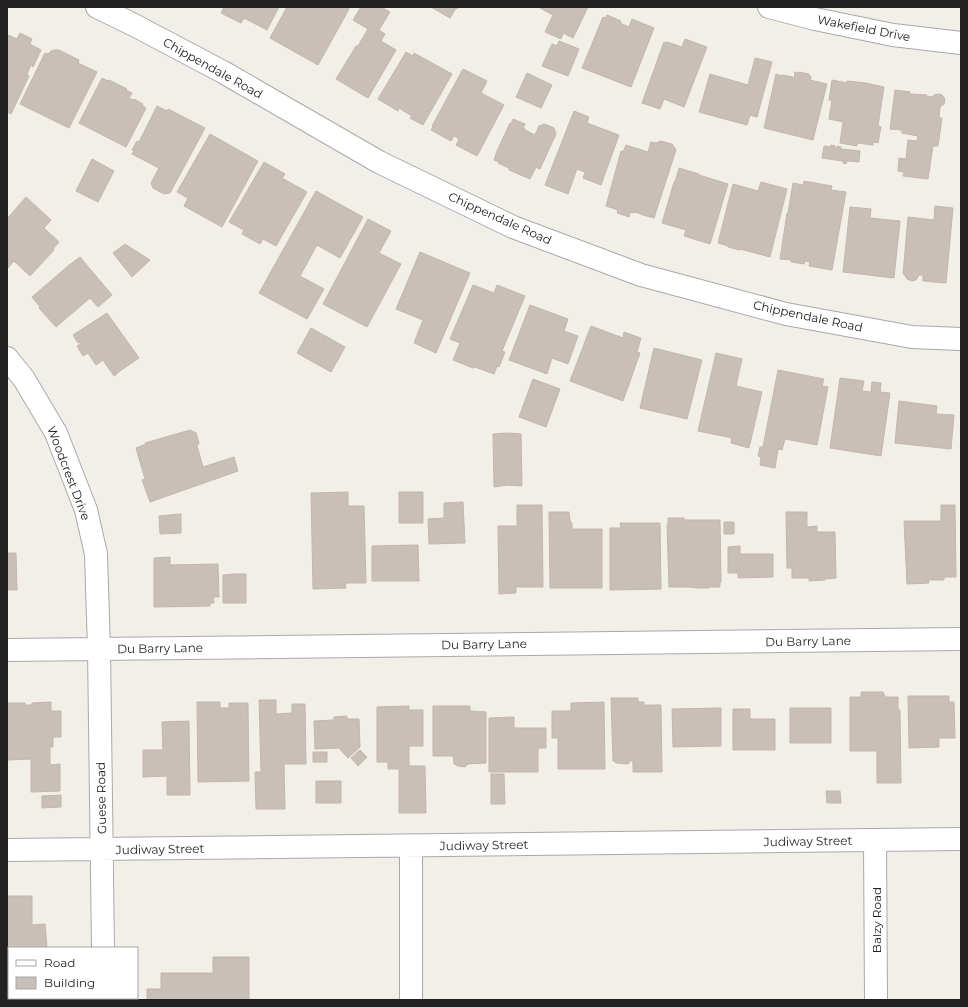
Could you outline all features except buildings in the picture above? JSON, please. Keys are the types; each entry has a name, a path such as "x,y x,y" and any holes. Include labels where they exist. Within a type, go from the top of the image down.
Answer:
{"street":[{"name":"Chippendale Road","path":"97,7 223,72 379,162 513,227 641,275 786,314 912,337 961,339"},
{"name":"Wakefield Drive","path":"769,7 815,19 892,35 961,43"},
{"name":"Woodcrest Drive","path":"7,358 24,379 56,433 86,510 96,554 99,649"},
{"name":"Du Barry Lane","path":"7,650 961,639"},
{"name":"Guese Road","path":"99,649 103,947"},
{"name":"Judiway Street","path":"7,850 961,839"},
{"name":"Balzy Road","path":"875,840 876,1000"},
{"path":"411,846 411,1000"}]}
